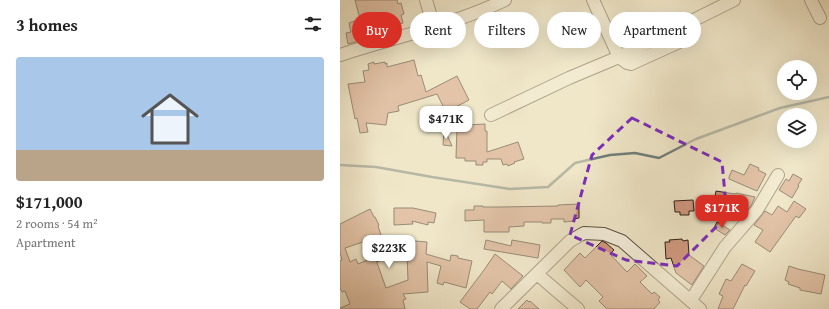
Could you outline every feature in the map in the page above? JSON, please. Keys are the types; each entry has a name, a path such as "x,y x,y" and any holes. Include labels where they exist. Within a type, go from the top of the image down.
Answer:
{"street":[{"path":"426,0 430,12"},
{"path":"466,16 484,10 505,0"},
{"path":"593,0 619,57 627,63 632,64 666,48"},
{"path":"491,115 569,78 619,57 734,0"},
{"path":"811,0 820,18"},
{"path":"341,52 410,33"},
{"path":"691,300 725,247 758,210 778,175"},
{"path":"501,309 570,241 584,233 604,234 622,241 700,309"},
{"path":"537,274 578,309"}],"highlighted area":[{"path":"632,118 722,162 727,216 677,266 626,260 570,235 592,155"}],"building":[{"path":"355,0 397,0 398,4 401,3 404,14 402,15 402,12 358,12"},
{"path":"352,22 352,43 348,44 346,33 351,32 349,23"},
{"path":"414,60 418,76 421,75 426,92 457,76 469,100 446,112 437,94 398,106 399,111 388,113 386,125 366,123 368,132 360,133 357,118 355,119 348,84 365,82 363,71 369,70 368,64 374,62 374,64 385,62 385,64 387,63 387,67"},
{"path":"439,117 444,127 436,130 432,120"},
{"path":"485,124 485,131 487,131 487,152 518,142 524,159 514,162 515,163 508,166 507,164 503,165 501,159 487,159 487,162 483,162 483,165 476,165 476,161 465,161 465,158 456,158 457,128 466,128 466,125"},
{"path":"444,128 452,146 443,145"},
{"path":"750,164 759,168 758,170 766,174 757,191 729,179 732,170 744,175"},
{"path":"793,174 802,179 792,198 779,190 786,179 789,181"},
{"path":"716,191 755,197 751,206 738,220 733,217 740,205 730,200 715,197"},
{"path":"693,200 694,211 689,211 689,215 680,215 680,212 675,212 674,201"},
{"path":"794,201 806,209 799,218 796,216 770,252 755,242 763,230 754,225 765,211 772,215 778,206 787,212"},
{"path":"579,204 579,218 574,219 574,221 564,222 564,219 551,219 551,223 524,222 524,226 509,227 509,232 484,232 484,220 465,221 465,210 474,210 474,206 558,206"},
{"path":"394,208 413,208 436,213 434,223 428,222 428,225 412,221 413,224 394,225"},
{"path":"370,209 379,225 381,235 377,237 384,259 377,262 369,240 345,248 350,262 356,259 358,264 375,257 386,288 408,280 407,254 403,254 404,240 427,242 426,254 450,261 451,255 472,261 466,288 444,282 443,285 437,283 441,266 427,262 428,292 403,294 406,299 403,300 405,309 340,309 350,304 345,291 342,292 340,288 340,261 342,260 340,253 340,224"},
{"path":"717,222 730,230 725,235 714,228"},
{"path":"682,239 683,241 688,240 689,255 704,266 692,285 676,273 671,258 666,259 665,242 670,242 669,240"},
{"path":"486,240 511,246 512,240 540,245 538,258 484,249"},
{"path":"602,241 614,250 610,254 627,272 635,264 647,276 640,282 652,294 654,292 660,297 658,300 660,302 654,309 607,309 599,301 603,297 586,280 580,287 564,270 580,253 585,258"},
{"path":"495,254 523,276 511,289 502,281 492,294 490,292 477,309 470,309 460,302"},
{"path":"742,264 755,271 746,286 745,285 733,309 718,309 723,296 719,294 726,279 731,281"},
{"path":"789,266 825,275 821,294 800,290 800,288 788,284 789,282 785,280"},
{"path":"527,300 529,302 530,301 539,309 518,309"}],"waterway":[{"path":"340,165 376,167 510,189 548,187 575,163 610,155 635,153 659,158 696,139 780,108 829,97"}]}
